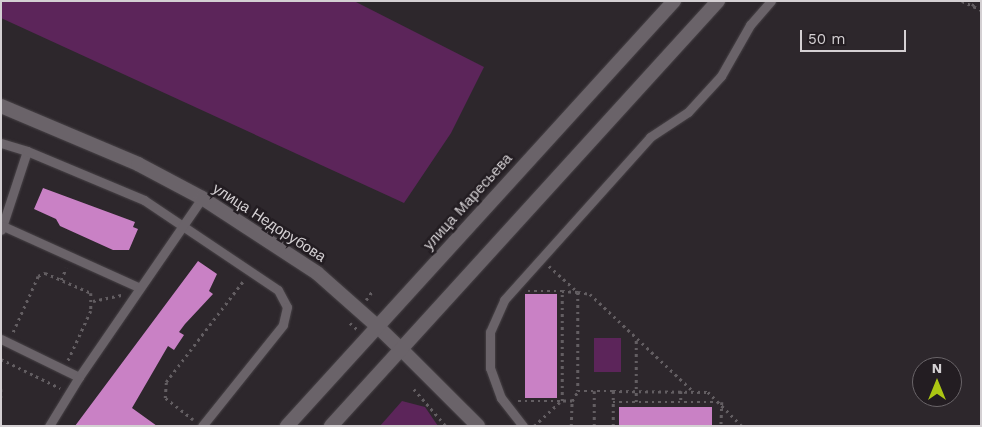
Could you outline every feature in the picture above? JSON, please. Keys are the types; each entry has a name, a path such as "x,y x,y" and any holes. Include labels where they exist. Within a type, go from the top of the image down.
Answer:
{"street":[{"name":"улица Маресьева","path":"287,426 674,1"},
{"path":"331,426 718,1"},
{"name":"улица Недорубова","path":"1,106 138,164 202,198 316,273 377,326 478,426"}],"lane":[{"path":"522,426 503,401 490,368 489,345 493,322 511,290 650,138 688,112 721,76 746,30 771,1"},
{"path":"1,143 96,177 184,224 278,290 287,307 283,325 202,426"},
{"path":"27,151 2,228 139,290"},
{"path":"49,426 79,377 202,198"},
{"path":"5,341 79,377"}],"path":[{"path":"962,1 981,10"},
{"path":"972,6 976,1"},
{"path":"540,258 578,292 578,391 572,401 572,426"},
{"path":"202,426 172,406 164,390 251,271"},
{"path":"5,341 38,276 45,273 91,293 93,301 64,370"},
{"path":"93,301 139,290"},
{"path":"511,290 562,291 590,294 693,391"},
{"path":"534,426 562,401 562,291"},
{"path":"636,337 636,402"},
{"path":"1,359 69,393"},
{"path":"1,389 1,400"},
{"path":"414,389 444,425"},
{"path":"578,391 708,392 722,402 742,426"},
{"path":"594,391 594,426"},
{"path":"613,391 613,426"},
{"path":"681,391 681,402"},
{"path":"503,401 572,401"},
{"path":"613,402 722,402"},
{"path":"722,402 722,426"}],"shaded area":[{"path":"1,1 354,1 484,67 451,133 404,203 1,18"},
{"path":"594,338 621,338 621,372 594,372"},
{"path":"402,401 425,407 438,426 380,426"}],"building":[{"path":"43,188 135,222 133,227 138,229 129,250 113,250 60,226 56,219 34,209"},
{"path":"198,261 217,274 209,291 213,294 179,332 184,335 174,350 168,346 132,408 157,426 75,426"},
{"path":"525,294 557,294 557,398 525,398"},
{"path":"619,407 712,407 712,426 619,426"}]}
